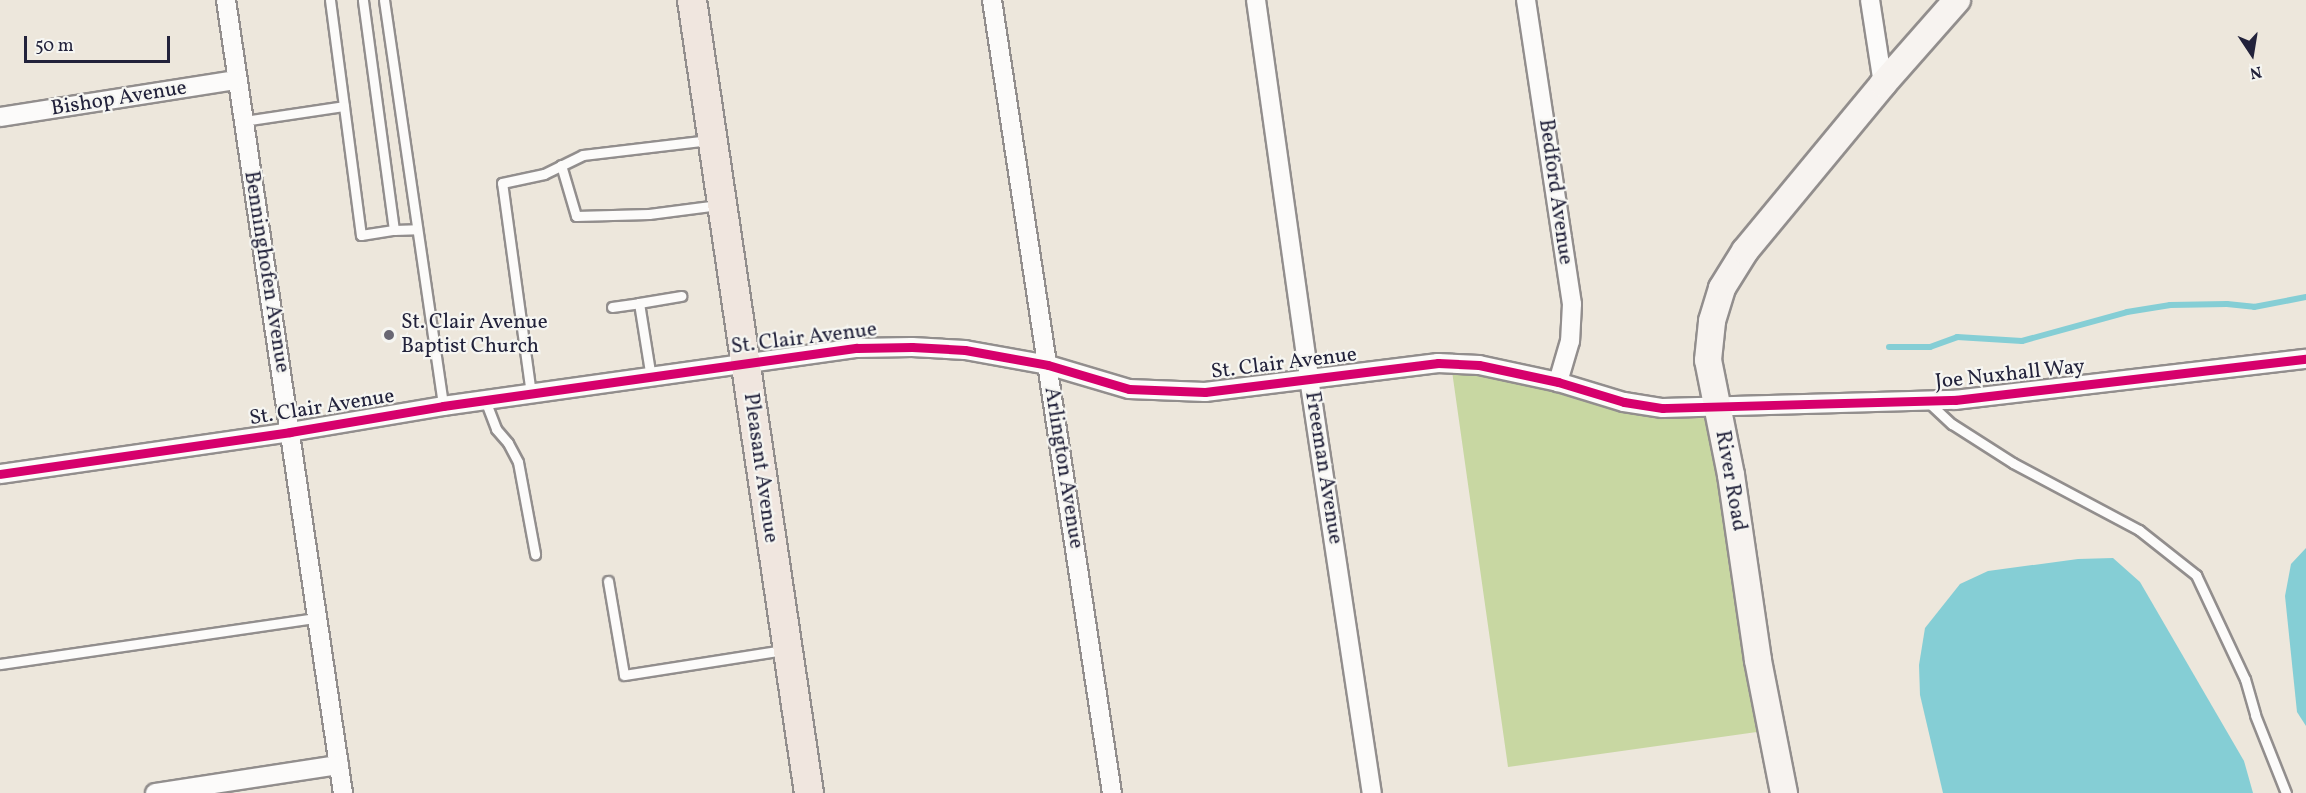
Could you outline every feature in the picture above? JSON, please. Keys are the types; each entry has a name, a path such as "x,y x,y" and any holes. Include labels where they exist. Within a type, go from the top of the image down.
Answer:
{"main road":[{"name":"Pleasant Avenue","path":"692,0 809,793"}],"street":[{"name":"Benninghofen Avenue","path":"226,0 343,793"},
{"name":"Arlington Avenue","path":"992,0 1112,793"},
{"name":"Freeman Avenue","path":"1256,0 1309,378 1372,793"},
{"name":"Bedford Avenue","path":"1526,0 1572,304 1570,341 1558,382"},
{"path":"1870,0 1883,84"},
{"name":"River Road","path":"1784,793 1758,660 1731,475 1708,360 1712,321 1722,288 1745,251 1883,84 1957,0"},
{"name":"Bishop Avenue","path":"0,117 237,80"},
{"name":"St. Clair Avenue","path":"0,474 290,432 443,406 827,351 912,347 965,350 1048,365 1128,389 1205,392 1438,363 1479,365 1558,382 1591,394 1663,408 1716,408"},
{"name":"Joe Nuxhall Way","path":"1716,408 1976,398 2306,359"},
{"path":"155,793 188,791 339,765"}],"lane":[{"path":"330,0 361,235 417,229"},
{"path":"363,0 394,230"},
{"path":"384,0 443,406"},
{"path":"243,121 344,106"},
{"path":"531,394 502,183 544,174 583,155 712,139"},
{"path":"561,165 576,216 649,214 722,205"},
{"path":"612,307 681,296"},
{"path":"639,303 651,378"},
{"path":"485,400 496,429 508,443 518,462 535,554"},
{"path":"1927,401 1952,424 2013,463 2139,530 2196,575 2245,679 2255,715 2286,793"},
{"path":"608,581 624,675 787,649"},
{"path":"0,664 317,618"}],"green space":[{"path":"1451,364 1591,394 1716,408 1771,730 1508,767"}],"water":[{"path":"2306,548 2306,726 2297,712 2285,596 2291,564"},
{"path":"2113,558 2140,582 2244,761 2253,793 1943,793 1920,695 1919,665 1925,628 1960,584 1988,571 2078,559"}],"waterway":[{"path":"1889,347 1930,347 1957,337 2022,341 2127,312 2170,305 2227,304 2254,307 2306,297"}],"cycle path":[{"path":"0,474 290,432 443,406 857,348 912,347 965,350 1048,365 1129,389 1205,392 1438,363 1479,365 1558,382 1624,402 1663,408 1955,400 2306,359"}],"place":[{"name":"St. Clair Avenue Baptist Church","path":"389,335"}]}
